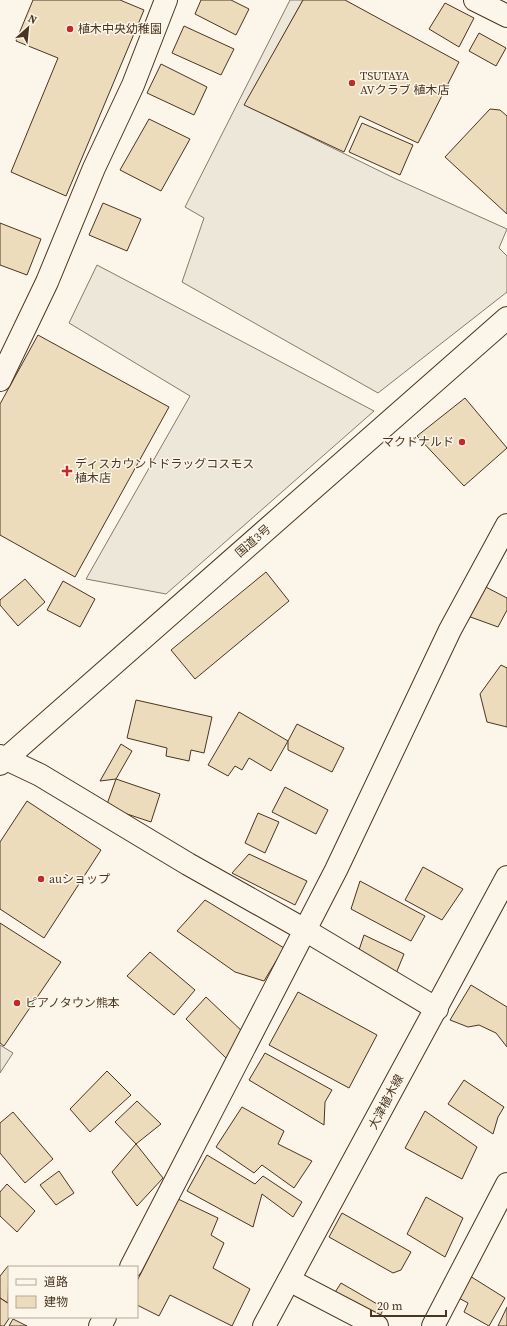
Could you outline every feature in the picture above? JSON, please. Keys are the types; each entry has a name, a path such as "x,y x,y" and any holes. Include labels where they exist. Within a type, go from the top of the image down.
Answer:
{"main road":[{"path":"0,380 47,282 94,168 133,85 166,0"},
{"path":"475,0 507,16"},
{"name":"国道3号","path":"2,760 507,318"},
{"path":"132,1266 305,930 450,630 507,525"},
{"path":"2,760 40,775 188,864 305,930 436,1009"},
{"name":"大津植木線","path":"264,1326 507,877"},
{"path":"433,1326 507,1184"},
{"path":"289,1280 377,1326"}],"shaded area":[{"path":"290,0 303,0 245,105 396,179 507,229 499,248 507,256 507,292 378,393 182,282 204,218 185,207"},
{"path":"97,265 374,411 166,594 86,579 190,396 69,323"},
{"path":"0,1045 13,1053 0,1073"}],"building":[{"path":"33,0 120,0 144,10 66,196 11,172 58,58 16,41"},
{"path":"201,0 231,0 249,9 236,35 195,14"},
{"name":"TSUTAYA AVクラブ 植木店","path":"303,0 345,0 459,62 418,143 360,116 344,152 244,105"},
{"path":"445,3 474,18 459,47 429,29"},
{"path":"184,26 234,49 221,75 172,53"},
{"path":"479,33 506,48 496,66 469,51"},
{"path":"161,64 207,87 194,115 147,93"},
{"path":"490,109 500,110 507,116 507,214 445,157"},
{"path":"149,119 190,139 161,191 120,170"},
{"path":"362,123 413,145 400,175 349,152"},
{"path":"103,203 141,219 127,251 89,235"},
{"path":"0,223 41,239 27,275 0,265"},
{"name":"ディスカウントドラッグコスモス 植木店","path":"38,335 169,407 75,577 0,535 0,404"},
{"name":"マクドナルド","path":"465,398 507,448 464,486 417,436"},
{"path":"266,572 289,601 195,679 171,650"},
{"path":"25,579 45,602 18,626 0,605 0,600"},
{"path":"63,581 95,599 80,627 47,610"},
{"path":"480,584 507,598 507,610 498,627 465,615"},
{"path":"501,665 507,668 507,727 487,722 480,694"},
{"path":"136,700 212,717 204,753 191,750 189,761 166,756 167,748 127,738"},
{"path":"239,712 288,741 271,771 249,758 242,770 235,766 228,776 208,765"},
{"path":"297,724 344,748 332,772 288,750 288,741"},
{"path":"121,744 132,751 116,779 100,781"},
{"path":"116,779 160,794 151,822 106,807"},
{"path":"285,787 328,810 316,834 272,812"},
{"name":"auショップ","path":"27,801 101,850 44,938 0,909 0,842"},
{"path":"258,813 279,822 265,853 245,843"},
{"path":"249,854 307,881 295,905 232,873"},
{"path":"423,867 463,889 442,920 405,900"},
{"path":"360,881 425,916 411,941 351,909"},
{"path":"205,900 284,948 264,981 235,972 177,931"},
{"name":"ピアノタウン熊本","path":"0,923 61,962 4,1046 0,1043"},
{"path":"364,935 404,954 395,976 357,956"},
{"path":"150,952 195,990 174,1015 127,976"},
{"path":"471,985 507,1007 507,1047 496,1033 479,1025 468,1027 450,1020"},
{"path":"298,992 377,1035 349,1088 269,1045"},
{"path":"206,997 244,1033 228,1060 186,1019"},
{"path":"265,1053 332,1090 325,1102 324,1125 249,1080"},
{"path":"107,1071 131,1095 90,1132 70,1109"},
{"path":"464,1080 504,1107 498,1117 493,1134 448,1104"},
{"path":"137,1101 161,1124 136,1144 115,1122"},
{"path":"242,1107 284,1131 278,1144 312,1161 294,1188 262,1165 254,1173 216,1147"},
{"path":"425,1111 477,1147 462,1179 405,1148"},
{"path":"13,1112 53,1159 25,1183 0,1153 0,1123"},
{"path":"136,1144 163,1178 137,1206 112,1172"},
{"path":"207,1155 255,1184 263,1176 302,1202 293,1217 262,1194 253,1227 187,1191"},
{"path":"59,1171 74,1193 56,1205 40,1185"},
{"path":"7,1184 35,1211 17,1232 0,1216 0,1192"},
{"path":"426,1197 463,1218 445,1257 407,1234"},
{"path":"178,1199 218,1218 211,1235 224,1243 213,1268 250,1289 232,1326 170,1295 159,1316 138,1306 138,1279"},
{"path":"342,1213 411,1252 401,1270 393,1273 329,1237"},
{"path":"8,1266 8,1303 0,1298 0,1276"},
{"path":"462,1271 505,1298 489,1326 464,1312 468,1303 455,1296"},
{"path":"341,1283 384,1308 377,1322 332,1297"},
{"path":"0,1298 8,1303 8,1318 9,1318 4,1326 0,1326"},
{"path":"507,1307 507,1326 498,1326"},
{"path":"13,1319 27,1326 9,1326"}],"place":[{"name":"植木中央幼稚園","path":"70,29"},
{"name":"TSUTAYA AVクラブ 植木店","path":"352,83"},
{"name":"マクドナルド","path":"462,442"},
{"name":"ディスカウントドラッグコスモス 植木店","path":"67,471"},
{"name":"auショップ","path":"41,879"},
{"name":"ピアノタウン熊本","path":"17,1003"}]}
